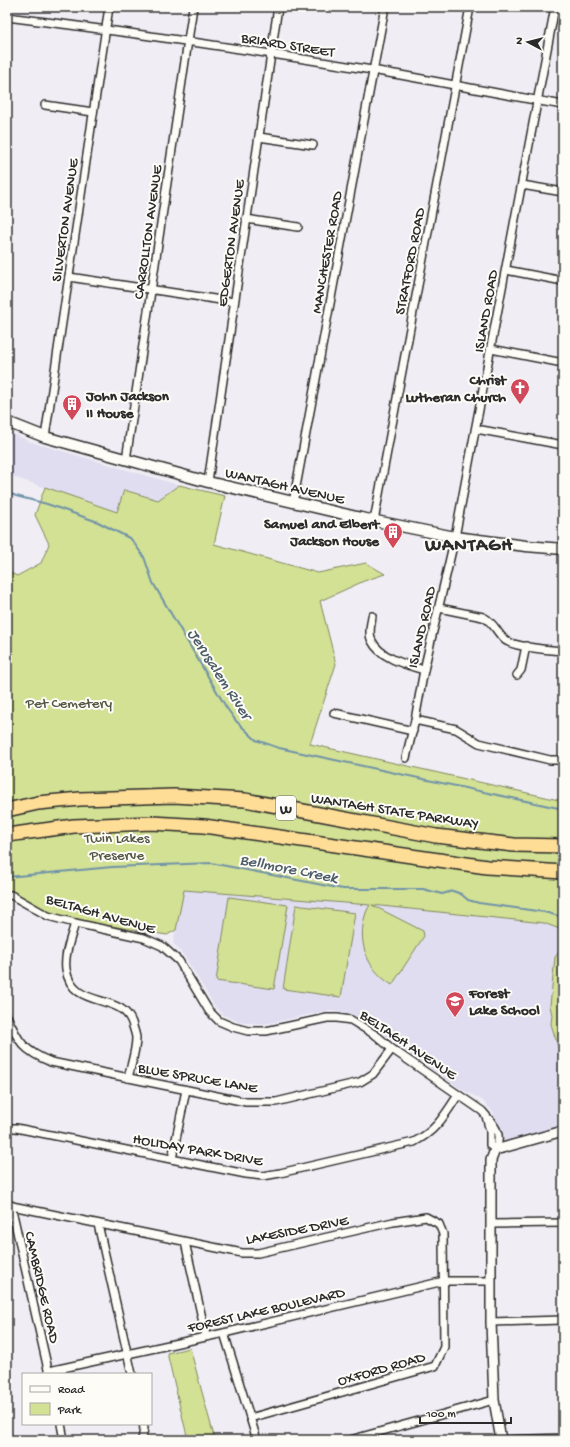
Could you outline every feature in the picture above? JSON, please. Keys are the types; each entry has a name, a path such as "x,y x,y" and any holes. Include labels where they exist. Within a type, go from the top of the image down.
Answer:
{"highway":[{"name":"WANTAGH STATE PARKWAY","path":"7,810 38,803 66,800 182,796 246,800 436,836 514,845 563,846"},
{"name":"W","path":"7,835 74,826 152,823 197,826 487,867 563,872"}],"main road":[{"name":"WANTAGH AVENUE","path":"7,422 45,437 126,460 293,503 455,537 563,549"}],"street":[{"name":"SILVERTON AVENUE","path":"45,437 109,7"},
{"name":"CARROLLTON AVENUE","path":"126,460 193,7"},
{"name":"EDGERTON AVENUE","path":"208,482 278,7"},
{"name":"MANCHESTER ROAD","path":"293,503 385,7"},
{"name":"STRATFORD ROAD","path":"374,521 470,7"},
{"name":"ISLAND ROAD","path":"406,758 413,731 424,670 455,537 555,7"},
{"name":"BRIARD STREET","path":"7,17 105,29 373,70 563,106"},
{"path":"45,105 93,112"},
{"path":"259,137 313,145"},
{"path":"522,185 563,192"},
{"path":"246,219 298,227"},
{"path":"506,270 563,281"},
{"path":"69,277 234,302"},
{"path":"491,350 563,363"},
{"path":"476,429 563,445"},
{"path":"439,608 484,617 493,624 506,641 526,646 563,651"},
{"path":"372,616 370,631 371,641 376,647 401,664 424,670"},
{"path":"518,675 521,670 526,646"},
{"path":"334,713 413,731"},
{"path":"415,720 456,729 478,743 550,760 563,760"},
{"name":"BELTAGH AVENUE","path":"7,895 11,895 48,916 74,924 144,938 162,946 179,961 209,1011 219,1021 232,1027 248,1031 266,1031 327,1018 351,1020 362,1026 458,1095 477,1106 494,1124 499,1138 499,1143 495,1150"},
{"path":"74,924 66,955 66,968 72,986 81,994 117,1006 132,1020 136,1038 128,1078"},
{"name":"BLUE SPRUCE LANE","path":"7,1016 15,1035 26,1048 36,1056 51,1062 246,1102 276,1102 360,1082 373,1074 392,1049"},
{"path":"172,1158 186,1090"},
{"name":"HOLIDAY PARK DRIVE","path":"7,1128 16,1128 246,1174 263,1176 414,1142 427,1135 435,1128 458,1095"},
{"path":"563,1131 495,1150 491,1160 490,1281 494,1400 501,1440 563,1438"},
{"name":"LAKESIDE DRIVE","path":"9,1205 242,1253 258,1253 393,1222 426,1217 439,1224 443,1234 444,1281"},
{"name":"CAMBRIDGE ROAD","path":"9,1205 49,1373"},
{"path":"491,1224 563,1222"},
{"path":"98,1224 132,1373"},
{"path":"185,1242 206,1336"},
{"name":"FOREST LAKE BOULEVARD","path":"49,1373 127,1353 224,1333 444,1281 490,1281"},
{"name":"OXFORD ROAD","path":"250,1418 435,1366 444,1347 444,1281"},
{"path":"491,1322 563,1320"},
{"path":"224,1333 257,1440"},
{"path":"351,1440 494,1400"},
{"path":"61,1425 64,1440"},
{"path":"143,1425 143,1437"}],"shaded area":[{"path":"7,431 31,442 179,485 158,500 124,490 118,512 7,475"},
{"name":"Forest Lake School","path":"184,890 365,904 544,923 562,930 551,1024 563,1063 563,1127 502,1142 493,1112 482,1100 461,1089 396,1044 366,1020 345,1012 326,1011 265,1024 235,1020 223,1015 215,1007 185,957 173,943"}],"green space":[{"path":"179,485 225,496 214,544 318,573 366,563 385,574 364,581 320,601 336,664 310,744 563,801 563,1063 551,1024 552,1015 550,1006 555,957 560,951 562,930 544,923 372,905 423,931 424,936 392,985 372,967 365,951 362,934 366,913 370,905 184,890 176,930 167,935 48,916 7,895 7,571 17,576 41,563 49,544 35,515 45,487 117,512 124,490 158,500"},
{"path":"229,897 288,905 274,989 216,981"},
{"path":"296,905 355,913 341,997 283,989"},
{"path":"190,1348 215,1440 188,1440 167,1353"}],"waterway":[{"name":"Jerusalem River","path":"7,492 98,522 131,539 144,557 153,583 226,707 236,721 256,740 279,748 563,809"},
{"name":"Bellmore Creek","path":"7,877 112,867 211,863 343,889 423,889 442,894 453,891 461,894 468,900 479,903 544,912 563,917"}],"place":[{"name":"Christ Lutheran Church","path":"520,405"},
{"name":"John Jackson II House","path":"72,421"},
{"name":"Samuel and Elbert Jackson House","path":"393,549"},
{"name":"Forest Lake School","path":"455,1018"}],"district":[{"name":"WANTAGH","path":"469,543"}],"park label":[{"name":"Pet Cemetery","path":"69,702"},
{"name":"Twin Lakes Preserve","path":"117,846"}]}
